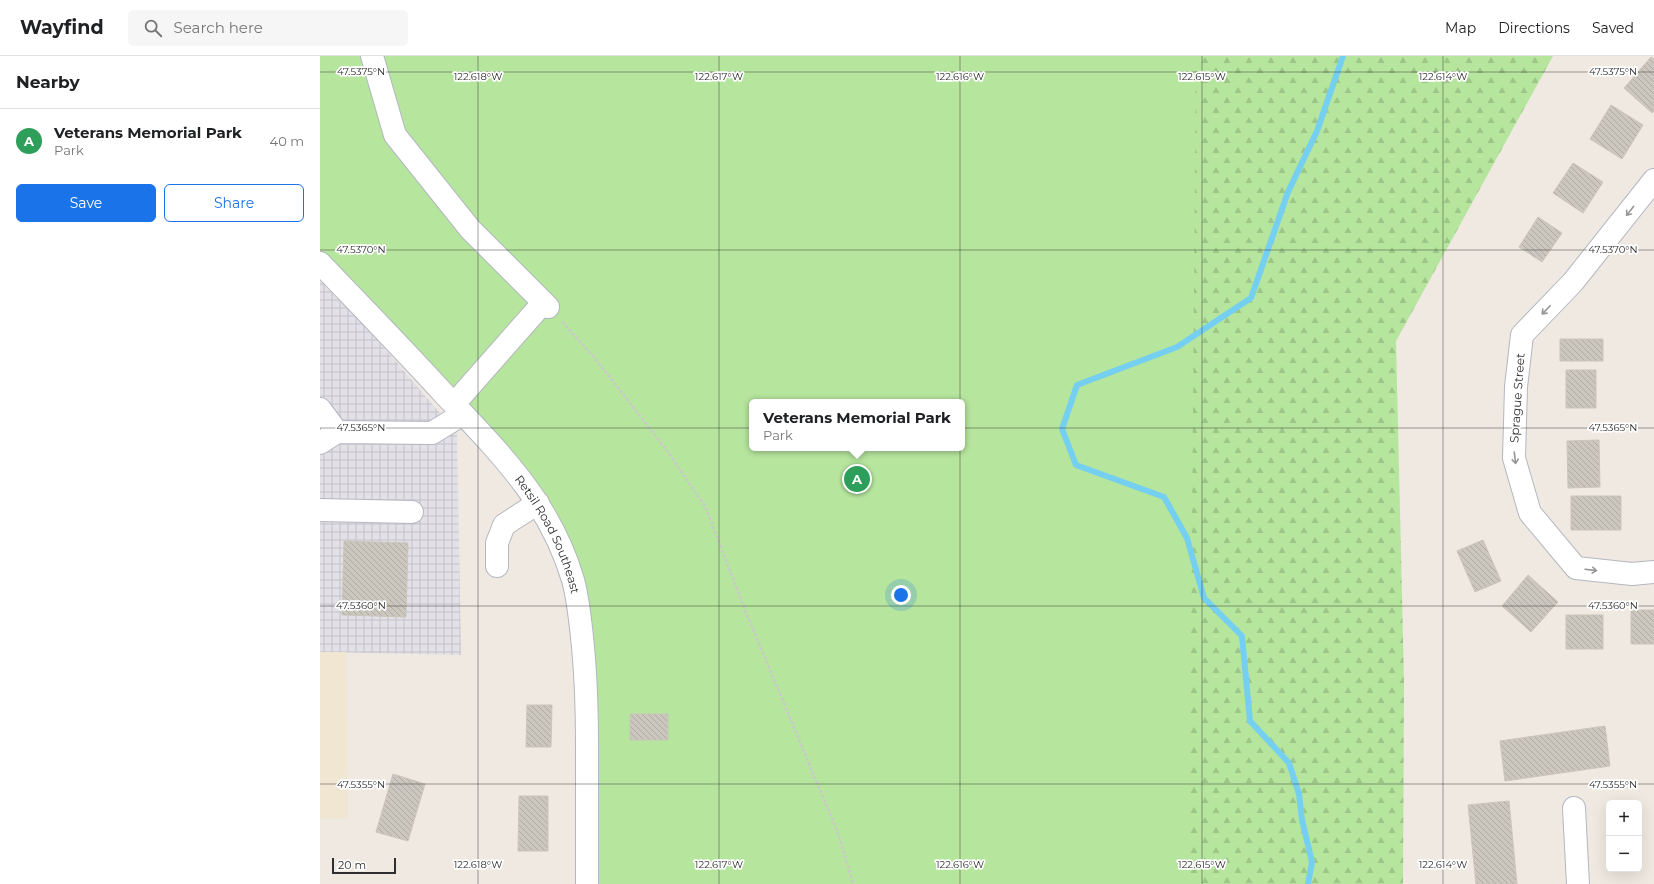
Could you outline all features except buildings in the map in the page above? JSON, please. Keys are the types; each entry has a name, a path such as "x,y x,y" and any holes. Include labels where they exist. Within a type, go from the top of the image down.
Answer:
{"street":[{"path":"320,409 329,437 432,433 459,409 546,305 470,229 395,135 372,56"},
{"name":"Sprague Street","path":"1654,180 1573,282 1522,335 1516,387 1514,458 1530,513 1576,568 1632,574 1654,572"},
{"name":"Retsil Road Southeast","path":"320,263 459,409 510,465 538,503 561,548 573,580 585,660 588,705 587,884"},
{"path":"496,566 497,543 504,525 538,503"},
{"path":"320,510 412,512"},
{"path":"1574,808 1578,884"}],"path":[{"path":"546,305 594,356 665,448 705,506 747,615 838,833 853,884"}],"shaded area":[{"path":"320,273 457,433 461,655 320,652"},
{"path":"320,652 346,652 348,818 320,818"}],"green space":[{"path":"320,56 1196,56 1189,884 587,884 585,660 547,519 320,263"},
{"path":"875,56 1553,56 1396,341 1404,682 1403,884 792,884 580,293"}],"waterway":[{"path":"1308,884 1312,862 1302,820 1299,794 1289,763 1250,721 1242,636 1204,598 1187,538 1164,497 1076,465 1062,429 1077,385 1177,347 1251,298 1288,192 1317,131 1343,56"}],"place":[{"name":"Veterans Memorial Park","path":"857,479"}]}
